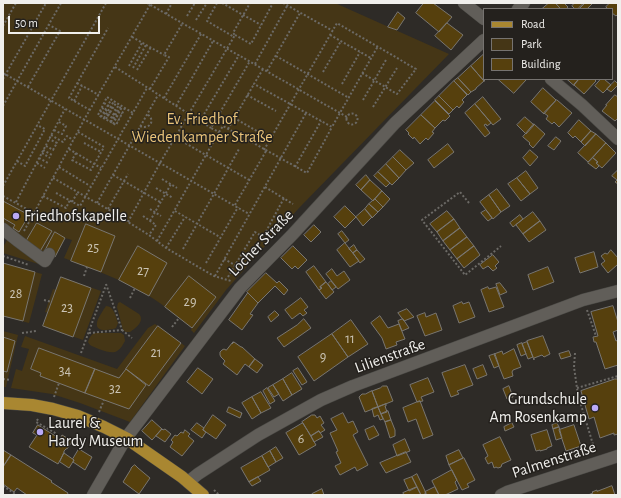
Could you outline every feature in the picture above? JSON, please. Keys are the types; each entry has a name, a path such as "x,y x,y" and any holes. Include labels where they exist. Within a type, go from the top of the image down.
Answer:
{"main road":[{"path":"3,403 53,408 90,420 126,438 188,482 203,495"}],"street":[{"path":"464,3 483,18"},
{"name":"Locher Straße","path":"93,495 126,438 240,288 292,235 395,123 483,41"},
{"path":"552,80 582,105 618,139"},
{"path":"3,229 18,242 45,261 50,254"},
{"name":"Lilienstraße","path":"188,482 258,436 321,400 353,386 584,300 618,291"},
{"name":"Palmenstraße","path":"501,495 618,456"}],"path":[{"path":"3,26 16,3"},
{"path":"3,78 46,3"},
{"path":"3,106 61,3"},
{"path":"3,186 106,3"},
{"path":"147,3 347,117"},
{"path":"166,14 172,3"},
{"path":"187,16 195,3"},
{"path":"196,20 207,3"},
{"path":"217,3 207,21 251,44 273,3"},
{"path":"222,3 261,25"},
{"path":"128,222 175,137 228,49 235,36 233,33 250,3"},
{"path":"283,3 333,31"},
{"path":"18,242 84,120 150,4"},
{"path":"255,64 287,6"},
{"path":"267,71 300,13"},
{"path":"164,54 182,23"},
{"path":"234,205 337,23 416,70 397,94 362,73"},
{"path":"28,87 60,31 49,25"},
{"path":"90,110 69,98 108,28"},
{"path":"164,98 201,34"},
{"path":"330,35 371,58"},
{"path":"56,192 80,206 90,186 133,113 169,57 132,37"},
{"path":"176,106 213,41"},
{"path":"323,72 341,42"},
{"path":"129,66 142,43"},
{"path":"133,68 146,45"},
{"path":"157,241 223,126 307,173 378,46"},
{"path":"137,70 150,47"},
{"path":"342,84 360,52"},
{"path":"200,121 239,55"},
{"path":"276,56 349,98"},
{"path":"363,100 386,60"},
{"path":"211,128 250,61"},
{"path":"115,67 219,132"},
{"path":"374,106 397,68"},
{"path":"228,129 263,69"},
{"path":"4,74 249,214"},
{"path":"77,83 99,95"},
{"path":"254,84 332,127"},
{"path":"74,100 82,86"},
{"path":"97,202 158,95"},
{"path":"248,95 276,111"},
{"path":"125,108 116,116 116,125 98,115 108,97 133,113"},
{"path":"104,118 114,101"},
{"path":"104,118 114,101"},
{"path":"104,103 119,112"},
{"path":"111,123 115,119 121,106"},
{"path":"102,108 116,116"},
{"path":"16,202 65,109"},
{"path":"100,111 115,119"},
{"path":"214,276 306,112"},
{"path":"140,126 147,127 151,124 152,119 147,114"},
{"path":"350,114 355,115 357,122 354,125 349,124 346,122 347,117 350,114"},
{"path":"234,118 262,134"},
{"path":"295,167 321,121"},
{"path":"54,130 62,134 66,126 59,122"},
{"path":"17,161 25,166 45,129 37,125"},
{"path":"76,153 72,160 91,170 104,147 78,132"},
{"path":"51,135 63,142 67,136 73,140"},
{"path":"175,137 249,180"},
{"path":"46,146 53,150 57,143 49,139"},
{"path":"84,143 101,152"},
{"path":"69,149 101,168"},
{"path":"183,249 239,149"},
{"path":"44,150 52,155"},
{"path":"42,153 50,158"},
{"path":"39,158 48,163"},
{"path":"37,163 45,168"},
{"path":"59,167 90,186"},
{"path":"108,209 128,174"},
{"path":"113,175 160,202"},
{"path":"53,178 125,218 128,222 166,248 214,276 233,282 240,288"},
{"path":"162,179 177,188"},
{"path":"150,221 171,184"},
{"path":"264,187 293,204"},
{"path":"156,188 173,198"},
{"path":"43,196 66,208 78,192"},
{"path":"469,202 460,192 422,220 464,275 502,246"},
{"path":"3,196 34,213"},
{"path":"228,277 255,232 263,237 284,198"},
{"path":"206,263 238,207"},
{"path":"150,209 161,216"},
{"path":"175,211 221,237"},
{"path":"143,216 156,225 149,235"},
{"path":"166,248 185,217"},
{"path":"224,259 235,265"},
{"path":"84,276 87,267"},
{"path":"81,353 106,284 122,330 132,338"},
{"path":"130,298 135,288"},
{"path":"44,300 52,302"},
{"path":"584,300 596,336"},
{"path":"172,327 179,318"},
{"path":"89,333 122,330"},
{"path":"22,334 36,331"},
{"path":"575,353 574,367 578,395 598,462"},
{"path":"577,388 618,376"},
{"path":"3,379 10,380"},
{"path":"54,398 59,383"},
{"path":"99,413 104,400"},
{"path":"31,418 44,420"},
{"path":"38,419 36,422 57,434"},
{"path":"3,486 17,495"}],"green space":[{"name":"Ev. Friedhof Wiedenkamper Straße","path":"3,3 335,3 449,54 299,208 226,290 194,333 191,330 192,328 166,307 149,296 108,275 64,258 72,240 65,238 48,267 3,253 3,247 9,237 3,233"},
{"path":"3,263 42,274 29,323 3,316"},
{"path":"61,277 101,291 83,340 43,326 48,313 45,312 53,289 56,290"},
{"path":"120,302 139,314 141,317 139,324 130,332 123,330 117,307 118,303"},
{"path":"106,306 109,306 114,312 118,323 116,328 101,330 98,328 97,323"},
{"path":"155,324 185,346 130,422 52,394 11,388 16,369 22,371 29,349 21,347 25,336 117,369 148,328"},
{"path":"3,331 18,335 6,387 3,387"},
{"path":"94,333 121,333 124,335 125,341 121,348 115,352 104,351 90,345 88,342"}],"building":[{"path":"424,3 433,3 452,17 439,32 416,13"},
{"path":"549,3 555,3 560,8 543,8"},
{"path":"556,3 564,3 568,7 567,8 560,8"},
{"path":"575,3 585,3 580,8 574,8 572,6"},
{"path":"584,3 593,3 588,8 579,8"},
{"path":"610,3 618,3 618,14 616,16 613,14 613,8 606,7"},
{"path":"398,12 405,18 397,30 388,27"},
{"path":"447,23 463,35 451,50 435,36"},
{"path":"483,55 483,80 471,66"},
{"path":"471,66 484,81 471,92 458,78"},
{"path":"458,78 471,92 468,95 454,81"},
{"path":"499,80 526,80 514,93"},
{"path":"568,80 578,80 574,85"},
{"path":"578,80 596,81 584,94 574,85"},
{"path":"600,80 605,80 611,85 603,93 595,86"},
{"path":"454,81 467,95 462,100 464,102 459,108 457,106 453,110 439,96"},
{"path":"615,81 618,85 611,92 607,89"},
{"path":"543,88 556,100 544,114 531,102"},
{"path":"615,95 618,97 618,118 615,121 602,111"},
{"path":"439,96 453,110 449,114 435,100"},
{"path":"483,97 501,119 493,125 475,104"},
{"path":"557,100 572,113 559,127 554,122 552,124 546,119 548,116 544,113"},
{"path":"435,101 450,116 445,121 443,120 435,128 421,115"},
{"path":"475,104 491,123 487,126 486,124 484,125 490,133 485,137 465,113"},
{"path":"421,115 435,128 432,132 434,133 428,140 426,138 420,144 414,137 413,139 408,134 409,133 406,130"},
{"path":"525,117 534,125 526,134 517,125"},
{"path":"579,120 591,131 581,142 575,136 573,138 568,133"},
{"path":"534,124 545,134 533,148 523,137"},
{"path":"591,131 596,134 585,146 581,142"},
{"path":"596,134 606,143 588,162 578,153"},
{"path":"556,137 561,141 554,150 548,146"},
{"path":"606,143 616,153 602,168 593,158"},
{"path":"448,144 454,152 434,168 428,160"},
{"path":"400,150 414,163 406,170 393,157"},
{"path":"530,150 538,157 530,166 523,158"},
{"path":"393,157 406,170 399,178 386,164"},
{"path":"593,158 598,162 596,163 599,166 596,169 588,163"},
{"path":"386,164 399,178 392,185 378,172"},
{"path":"618,170 618,184 615,182 617,180 612,176"},
{"path":"526,171 538,188 530,194 517,178"},
{"path":"378,172 390,183 386,187 374,176"},
{"path":"366,175 370,180 361,190 356,185"},
{"path":"517,178 530,194 521,201 508,184"},
{"path":"370,180 382,191 373,201 361,190"},
{"path":"497,189 510,206 501,212 489,195"},
{"path":"382,191 390,199 383,207 375,199"},
{"path":"489,195 501,212 493,219 480,202"},
{"path":"375,199 383,207 378,212 369,204"},
{"name":"Friedhofskapelle","path":"3,201 29,215 19,232 13,228 15,225 3,218"},
{"path":"369,204 378,212 372,218 365,209"},
{"path":"345,206 356,217 345,228 334,217"},
{"path":"365,209 372,217 363,226 356,217"},
{"path":"486,210 492,218 488,221 481,213"},
{"path":"447,211 454,219 437,232 430,224"},
{"path":"533,212 540,221 523,234 516,225"},
{"path":"520,215 523,219 513,227 510,223"},
{"path":"454,219 460,228 443,241 437,232"},
{"path":"540,221 546,230 529,242 523,234"},
{"path":"37,223 52,231 39,253 24,245"},
{"path":"86,224 115,236 101,272 71,261"},
{"path":"314,225 321,232 311,242 304,235"},
{"path":"460,228 467,237 450,250 443,241"},
{"path":"342,231 349,240 345,243 338,234"},
{"path":"55,232 65,238 55,257 45,251"},
{"path":"467,237 474,246 457,259 450,250"},
{"path":"345,243 359,261 350,267 337,250"},
{"path":"354,245 357,250 353,253 349,249"},
{"path":"138,246 167,263 149,296 119,280"},
{"path":"293,246 307,260 298,269 295,266 292,269 281,258"},
{"path":"474,246 480,255 464,268 457,259"},
{"path":"357,250 365,259 360,263 353,253"},
{"path":"611,250 618,258 618,266 617,265 608,273 601,264 605,261 601,256 605,253 607,254"},
{"path":"594,252 598,267 580,273 575,258"},
{"path":"493,255 499,262 495,266 497,268 493,271 488,266 483,269 480,265"},
{"path":"3,263 35,272 23,321 3,316"},
{"path":"314,266 326,282 320,287 322,288 319,290 306,272"},
{"path":"548,267 554,282 533,290 528,275"},
{"path":"332,269 337,276 344,271 350,280 338,289 326,274"},
{"path":"266,273 277,283 279,281 288,290 284,295 275,286 258,303 247,292"},
{"path":"189,276 216,297 192,328 165,307"},
{"path":"61,277 91,288 73,337 43,326"},
{"path":"331,281 336,287 332,290 328,284"},
{"path":"326,282 334,292 326,299 319,290 322,288 320,287"},
{"path":"500,283 507,292 500,295 496,284"},
{"path":"488,287 489,289 496,287 504,307 489,312 481,290"},
{"path":"248,293 258,303 250,314 253,315 242,330 229,320"},
{"path":"301,298 308,307 304,310 307,313 303,316 300,313 292,319 285,310"},
{"path":"462,302 463,304 469,302 475,317 459,323 453,306"},
{"path":"613,306 618,322 618,330 613,332 616,341 618,340 618,365 605,369 596,342 594,342 593,337 598,336 591,312"},
{"path":"407,309 414,317 404,321 398,313"},
{"path":"275,311 279,315 271,322 268,317"},
{"path":"425,313 426,317 436,313 442,330 425,336 417,316"},
{"path":"380,316 388,328 399,324 405,339 396,342 397,345 386,349 382,338 371,323"},
{"path":"304,319 311,328 284,347 277,338"},
{"path":"403,319 409,328 402,331 398,321"},
{"path":"351,320 368,344 348,357 332,334"},
{"path":"158,326 181,343 149,386 126,369"},
{"path":"332,334 348,357 314,381 298,357"},
{"path":"543,336 550,354 544,357 542,355 534,358 534,360 527,341"},
{"path":"3,337 15,341 7,372 3,371"},
{"path":"233,342 232,344 234,342 242,347 255,359 249,367 245,364 237,375 223,364 225,361 220,355 222,350 226,350"},
{"path":"527,342 533,357 528,359 522,344"},
{"path":"522,343 526,354 521,356 517,345"},
{"path":"39,348 95,369 85,393 40,376 41,373 31,369"},
{"path":"514,349 521,367 513,370 513,376 504,379 494,354 502,351 503,354"},
{"path":"569,351 571,356 561,359 559,354"},
{"path":"495,354 499,366 494,368 489,356"},
{"path":"255,359 263,365 257,373 249,367"},
{"path":"465,365 473,385 457,391 459,394 451,397 442,373"},
{"path":"483,365 487,375 477,379 473,369"},
{"path":"198,368 213,379 202,394 187,382"},
{"path":"298,368 307,382 302,385 293,371"},
{"path":"95,369 119,378 126,369 146,385 129,409 85,393"},
{"path":"292,373 302,389 292,395 283,379"},
{"path":"428,378 434,392 421,397 423,401 417,402 410,385"},
{"path":"283,379 292,395 283,401 273,385"},
{"path":"618,379 618,434 614,435 614,433 600,438 594,417 589,419 581,391"},
{"path":"273,385 279,394 274,397 268,388"},
{"path":"383,386 387,386 393,401 378,407 372,391"},
{"path":"509,386 513,397 507,399 503,389"},
{"path":"267,388 275,401 270,404 263,391"},
{"path":"372,391 378,407 365,412 359,397 362,394"},
{"path":"261,392 271,408 261,413 252,397"},
{"path":"252,397 261,413 252,419 242,403"},
{"path":"420,401 433,435 423,439 416,419 408,422 403,408"},
{"path":"386,404 385,406 387,412 381,414 378,407"},
{"path":"229,407 242,413 240,418 227,412"},
{"path":"378,407 383,419 380,420 378,415 374,417 372,409"},
{"path":"388,411 391,420 385,422 381,414"},
{"path":"343,413 348,423 353,421 358,432 353,435 368,465 357,471 355,467 340,475 335,466 341,463 336,452 338,451 330,433 337,430 331,419"},
{"path":"213,415 226,425 216,439 203,430"},
{"path":"312,415 315,415 317,418 320,416 324,423 321,425 325,430 320,433 319,431 311,436 302,422"},
{"path":"152,420 162,429 152,440 142,431"},
{"path":"391,420 395,430 395,436 390,438 385,422"},
{"path":"197,423 204,428 203,430 206,432 202,438 191,430"},
{"path":"303,423 316,445 299,455 286,433"},
{"path":"512,423 514,427 505,431 504,427"},
{"path":"557,423 559,427 553,429 552,425"},
{"path":"38,425 60,439 62,435 72,441 68,448 64,451 58,464 29,447 37,435 33,433"},
{"path":"574,425 581,446 566,451 559,430"},
{"path":"374,426 379,435 369,440 365,430"},
{"path":"559,427 562,438 556,440 553,429"},
{"path":"162,429 165,429 171,434 165,442 156,436"},
{"path":"185,430 190,434 188,436 194,441 182,456 170,447 173,442 171,440 175,435 177,436 181,432 183,433"},
{"path":"547,430 552,446 547,449 536,451 531,435"},
{"path":"319,431 323,437 314,442 311,436"},
{"path":"500,437 511,460 502,464 501,467 494,468 492,462 488,464 485,458 488,456 483,445"},
{"path":"405,439 410,451 397,456 393,445"},
{"path":"276,447 283,458 276,462 270,451"},
{"path":"79,449 92,457 85,470 73,462 73,459"},
{"path":"3,450 11,455 3,467"},
{"path":"459,450 463,458 449,465 446,456"},
{"path":"270,451 276,462 268,467 262,456"},
{"path":"406,452 411,462 386,473 380,463"},
{"path":"64,453 74,460 69,468 60,462"},
{"path":"11,455 52,481 51,482 68,493 67,495 27,495 17,488 14,492 3,484 3,467"},
{"path":"262,456 270,470 249,482 241,468"},
{"path":"464,458 475,480 467,484 469,487 462,490 449,465"},
{"path":"135,465 150,478 139,494 123,482 131,468"},
{"path":"452,470 457,480 455,482 458,489 445,495 439,495 432,481"},
{"path":"417,474 426,493 423,495 421,495 412,477"},
{"path":"258,477 261,481 252,486 249,482"},
{"path":"412,477 417,487 409,491 404,480"},
{"path":"612,486 615,495 588,495 597,490"},
{"path":"417,487 421,495 404,495 403,493"},
{"path":"435,487 439,495 427,495 425,492"},
{"path":"322,489 324,495 312,495 312,494"}],"place":[{"name":"Friedhofskapelle","path":"16,216"},
{"name":"Grundschule Am Rosenkamp","path":"595,408"},
{"name":"Laurel & Hardy Museum","path":"40,432"}]}
